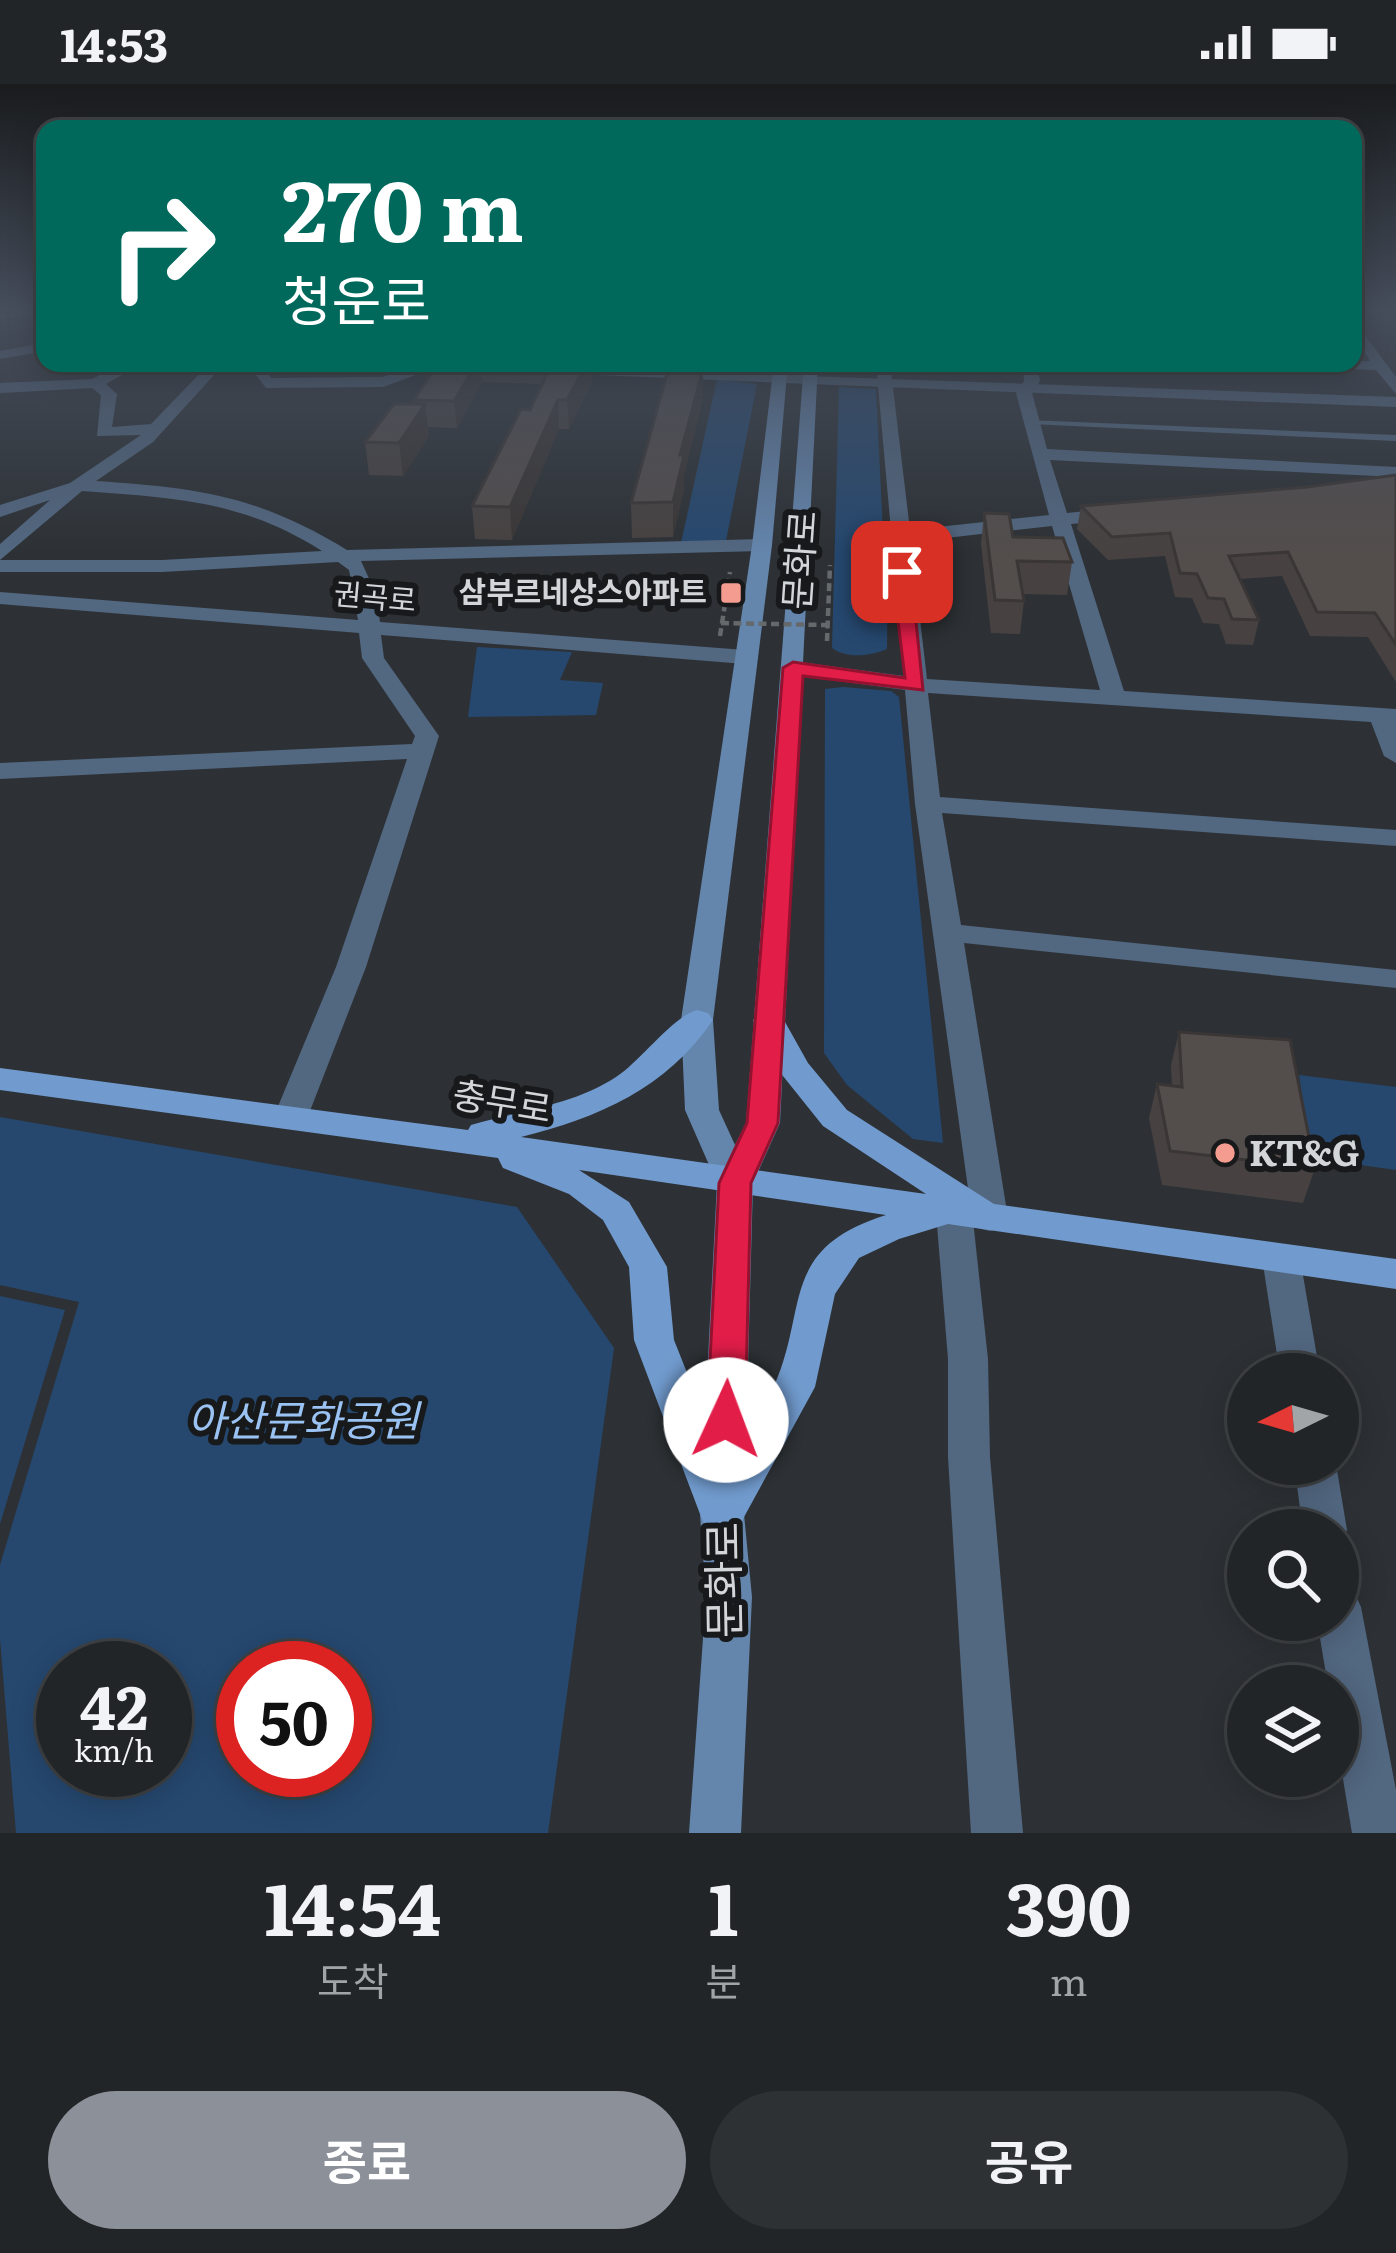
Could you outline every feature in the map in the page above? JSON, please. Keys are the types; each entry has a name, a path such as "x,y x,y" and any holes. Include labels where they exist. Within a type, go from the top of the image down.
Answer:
{"main road":[{"name":"문화로","path":"735,1183 702,1110 698,1020 763,545 778,390"},
{"name":"문화로","path":"715,1833 729,1597 722,1514 735,1183 763,1123 810,390"},
{"path":"459,1137 544,1122 630,1087 665,1061 698,1020"},
{"path":"769,1020 795,1068 836,1118 972,1216"},
{"name":"충무로","path":"0,1078 459,1137 735,1183 1396,1274"},
{"path":"459,1137 583,1185 616,1211 648,1267 654,1340 722,1514"},
{"path":"722,1514 795,1387 816,1291 846,1248 890,1227 972,1216"}],"street":[{"path":"104,390 109,394 104,432 155,429"},
{"path":"0,554 78,485 155,429 193,390"},
{"path":"885,390 928,804 950,933 972,1216 969,1457 997,1833"},
{"path":"1026,390 1030,422 1114,698"},
{"path":"1092,390 1396,402"},
{"path":"1041,454 1396,472"},
{"path":"5,506 78,485 200,494 290,523 358,568 373,658 427,736 351,968 291,1116"},
{"path":"1350,491 1396,487"},
{"path":"900,537 1126,513"},
{"name":"문화로","path":"0,566 162,566 343,556 763,545"},
{"name":"권곡로","path":"0,598 746,657"},
{"path":"793,668 916,686 1389,716 1396,756"},
{"path":"0,771 422,751"},
{"path":"928,804 1396,838"},
{"path":"950,933 1396,979"},
{"path":"1281,1258 1297,1353"},
{"path":"1344,1641 1378,1833"}],"lane":[{"path":"1030,422 1396,438"}],"path":[{"path":"734,554 721,622 826,626"},
{"path":"827,641 830,565"}],"green space":[{"path":"715,390 756,390 726,541 681,543"},
{"path":"839,390 876,390 884,553 888,558 887,649 851,655 832,648"},
{"path":"477,647 572,652 560,680 603,683 596,715 468,717"},
{"path":"825,689 891,691 899,697 943,1143 913,1139 847,1085 824,1053"},
{"path":"1299,1075 1396,1087 1396,1170 1311,1158"},
{"name":"아산문화공원","path":"0,1117 517,1207 614,1348 548,1833 16,1833 0,1639 0,1565 79,1302 0,1285"},
{"path":"0,1296 65,1310 0,1524"}],"building":[{"path":"421,390 461,390 454,401 414,400"},
{"path":"540,390 573,390 567,400 558,400 510,507 472,506 521,409 530,410"},
{"path":"663,390 697,390 673,502 631,503"},
{"path":"394,404 425,404 399,443 365,442"},
{"path":"1396,475 1396,645 1375,613 1317,612 1288,552 1229,556 1259,620 1232,619 1224,599 1208,598 1197,574 1180,573 1170,533 1112,537 1081,506 1307,487"},
{"path":"984,513 1009,514 1013,537 1063,538 1072,562 1017,561 1024,601 995,600"},
{"name":"KT&G","path":"1179,1032 1290,1040 1315,1168 1170,1151 1157,1084 1182,1087"}],"place":[{"name":"삼부르네상스아파트","path":"731,593"},
{"name":"KT&G","path":"1225,1153"}],"route":[{"path":"726,1420 735,1183 763,1123 793,668 916,686 902,572"}]}
